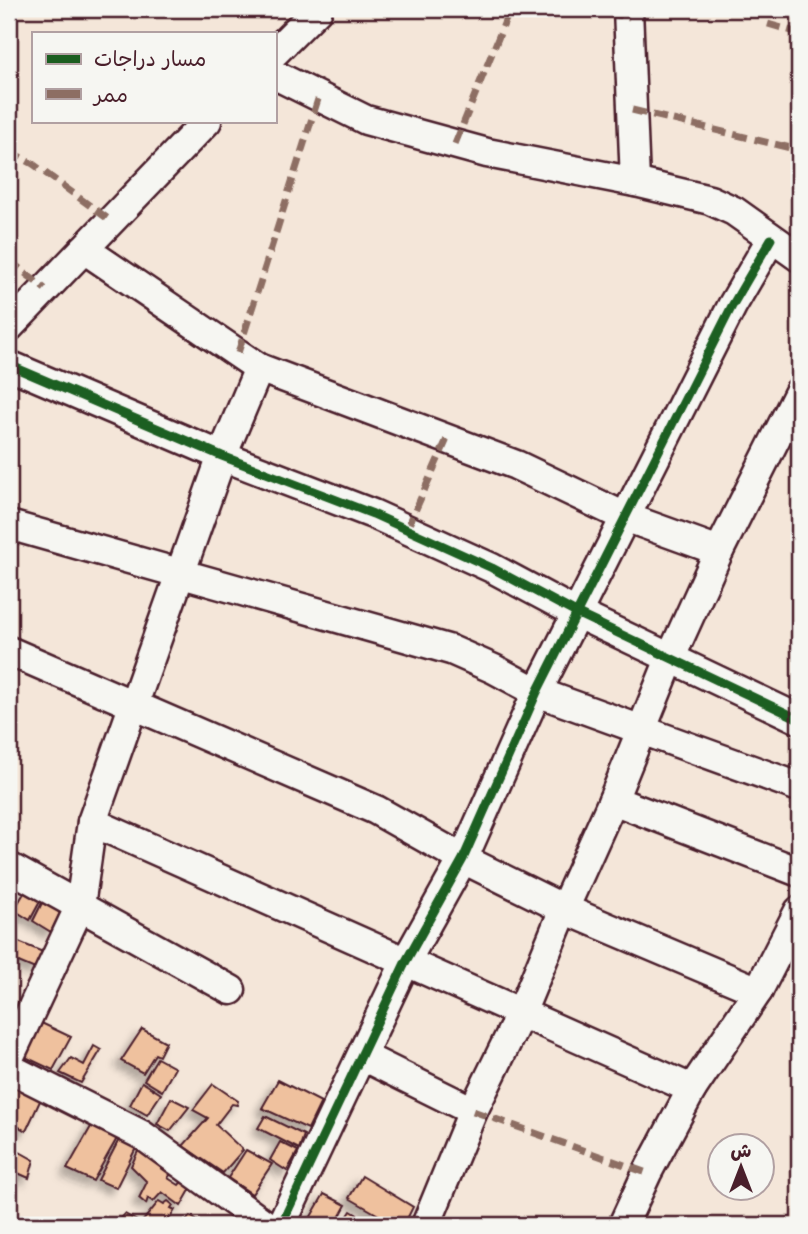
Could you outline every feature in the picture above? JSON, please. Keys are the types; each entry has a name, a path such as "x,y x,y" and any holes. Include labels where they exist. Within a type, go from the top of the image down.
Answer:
{"street":[{"path":"276,51 318,9"},
{"path":"628,9 635,181"},
{"path":"276,75 366,120 487,153 635,181 710,200 734,211 799,257"},
{"path":"9,327 206,122"},
{"path":"281,1225 406,961 463,859 537,692 732,306 771,239"},
{"path":"84,249 259,368 516,465 625,517 719,551"},
{"path":"9,365 222,456 373,514 492,568 578,614 799,719"},
{"path":"9,1058 80,906 92,822 132,703 222,456 259,368"},
{"path":"426,1225 473,1111 521,1013 613,800 670,659 719,551 799,392"},
{"path":"9,525 451,650 537,692 799,787"},
{"path":"9,651 376,810 463,859 564,909 758,991"},
{"path":"613,800 799,872"},
{"path":"92,822 692,1089"},
{"path":"9,867 231,990"},
{"path":"623,1225 647,1173 692,1089 758,991 799,911"},
{"path":"362,1056 473,1111"},
{"path":"9,1068 142,1135 266,1225"}],"building":[{"path":"27,888 43,896 30,920 14,910"},
{"path":"45,897 63,907 51,932 33,921"},
{"path":"9,938 43,952 35,969 9,958"},
{"path":"35,1020 71,1037 53,1070 19,1054"},
{"path":"142,1029 166,1042 159,1056 155,1054 143,1073 121,1061"},
{"path":"94,1046 101,1050 81,1083 60,1073 71,1058 84,1065"},
{"path":"157,1058 175,1068 162,1091 144,1080"},
{"path":"9,1076 40,1093 40,1101 26,1131 11,1122 14,1113 9,1110"},
{"path":"278,1080 321,1102 308,1129 262,1108"},
{"path":"142,1082 161,1094 147,1115 130,1105"},
{"path":"213,1084 238,1101 237,1105 232,1104 216,1125 243,1150 223,1173 183,1146 208,1118 193,1110"},
{"path":"171,1098 189,1107 170,1131 157,1124"},
{"path":"265,1116 304,1135 299,1149 258,1128"},
{"path":"96,1118 120,1133 93,1181 67,1169"},
{"path":"123,1132 139,1142 116,1188 98,1180"},
{"path":"280,1142 298,1151 287,1171 270,1160"},
{"path":"9,1146 34,1160 29,1178 9,1169"},
{"path":"140,1147 174,1170 168,1178 179,1185 185,1178 193,1185 181,1206 162,1192 153,1202 148,1198 146,1204 139,1198 147,1182 131,1166"},
{"path":"246,1150 272,1164 252,1194 228,1178"},
{"path":"362,1176 413,1207 404,1225 396,1225 349,1198"},
{"path":"324,1194 346,1205 335,1225 314,1225 315,1223 309,1220"},
{"path":"159,1201 164,1204 168,1201 175,1210 166,1225 148,1225 142,1222"},
{"path":"351,1211 364,1219 360,1225 342,1225"},
{"path":"125,1214 144,1225 115,1225"},
{"path":"190,1216 204,1225 183,1225"}],"marked path":[{"path":"455,144 510,9"},
{"path":"587,9 629,17"},
{"path":"768,24 799,33"},
{"path":"238,353 319,96"},
{"path":"632,110 799,150"},
{"path":"9,151 33,164 111,221"},
{"path":"9,260 45,289"},
{"path":"407,529 447,439"},
{"path":"473,1111 647,1173"}],"cycle path":[{"path":"281,1225 406,961 463,859 537,692 732,306 771,239"},
{"path":"9,365 222,456 373,514 492,568 578,614 799,719"}]}
